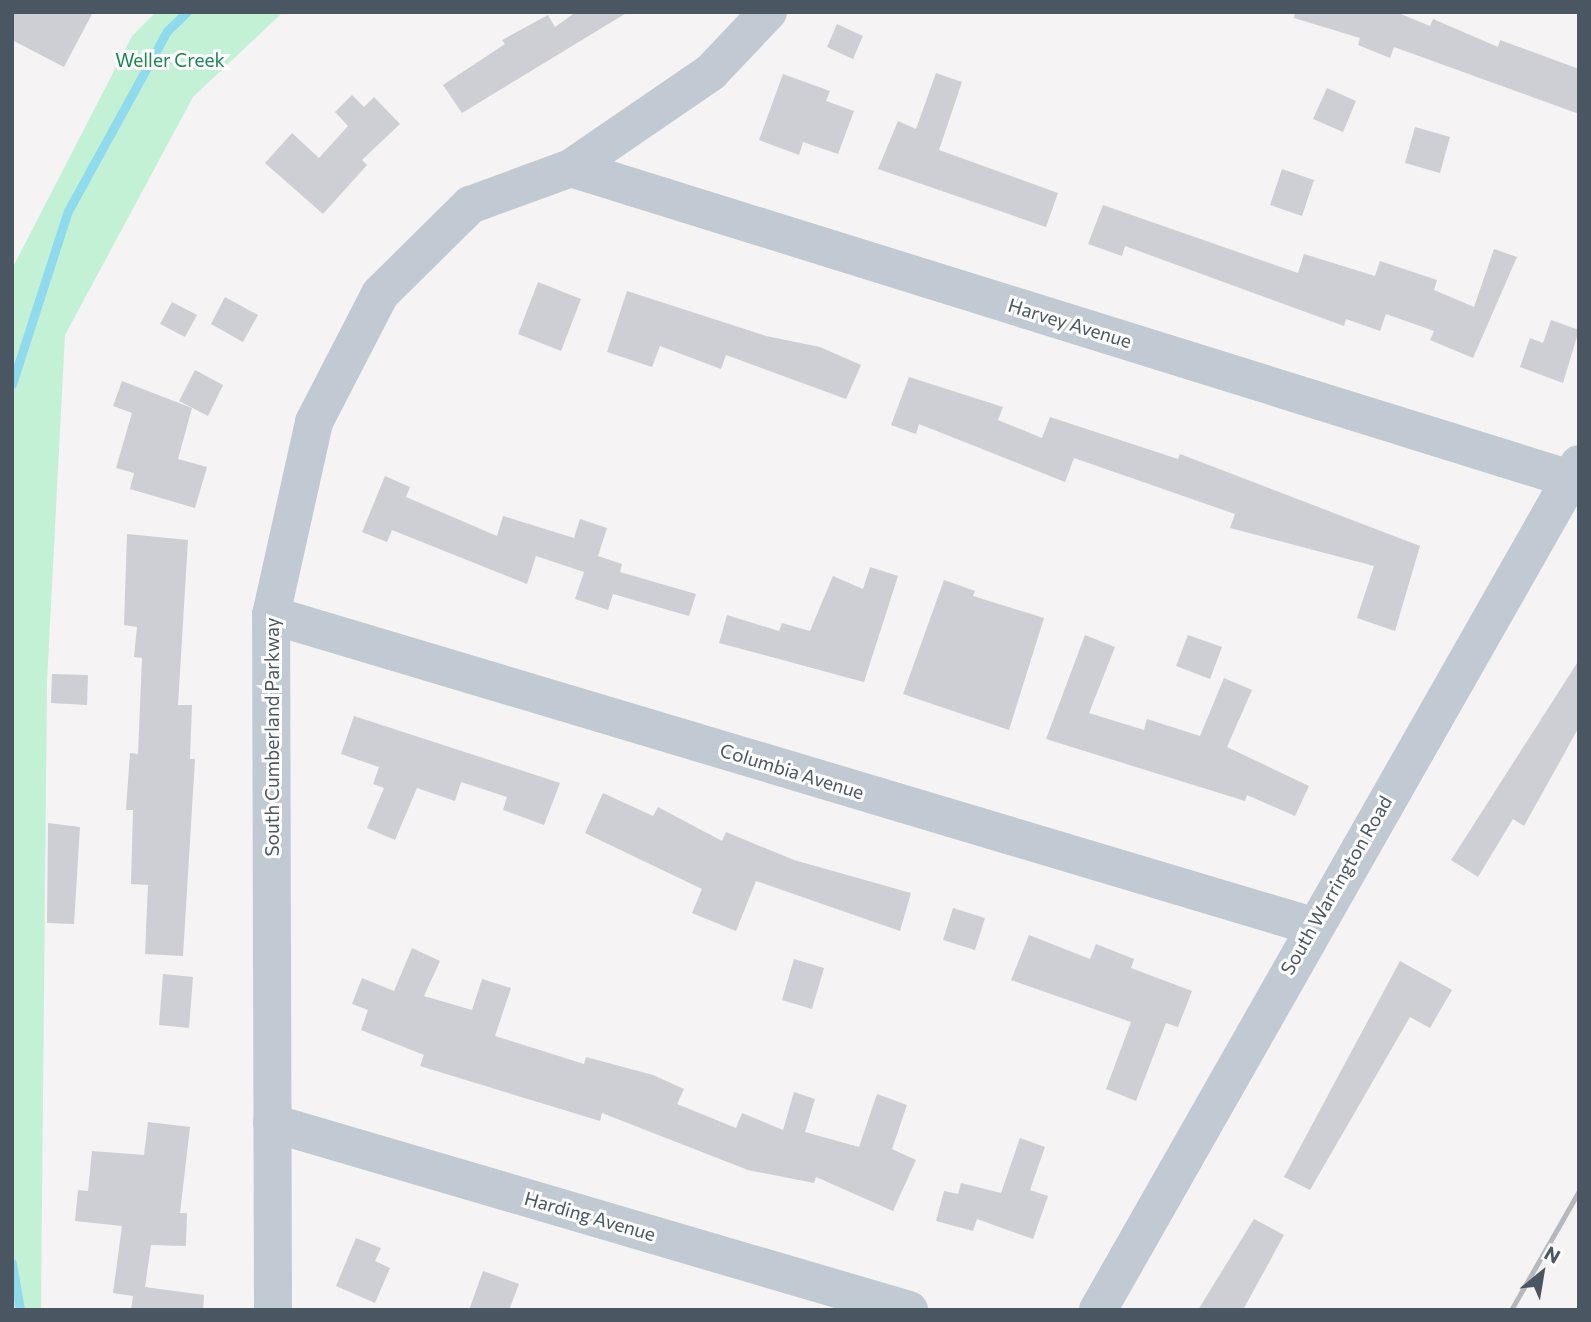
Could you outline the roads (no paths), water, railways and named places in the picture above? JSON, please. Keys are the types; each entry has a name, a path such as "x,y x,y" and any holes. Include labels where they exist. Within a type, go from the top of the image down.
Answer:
{"street":[{"name":"South Cumberland Parkway","path":"273,1310 271,615 314,422 380,294 470,205 571,168 711,72 768,12"},
{"name":"Harvey Avenue","path":"571,168 1574,471"},
{"name":"South Warrington Road","path":"1098,1310 1312,926 1574,471"},
{"name":"Columbia Avenue","path":"271,615 1312,926"},
{"name":"Harding Avenue","path":"272,1123 909,1310"}],"waterway":[{"name":"Weller Creek","path":"12,384 68,211 167,31 187,12"},
{"name":"Weller Creek","path":"12,1263 20,1310"}],"railway":[{"path":"1511,1310 1579,1191"}]}
